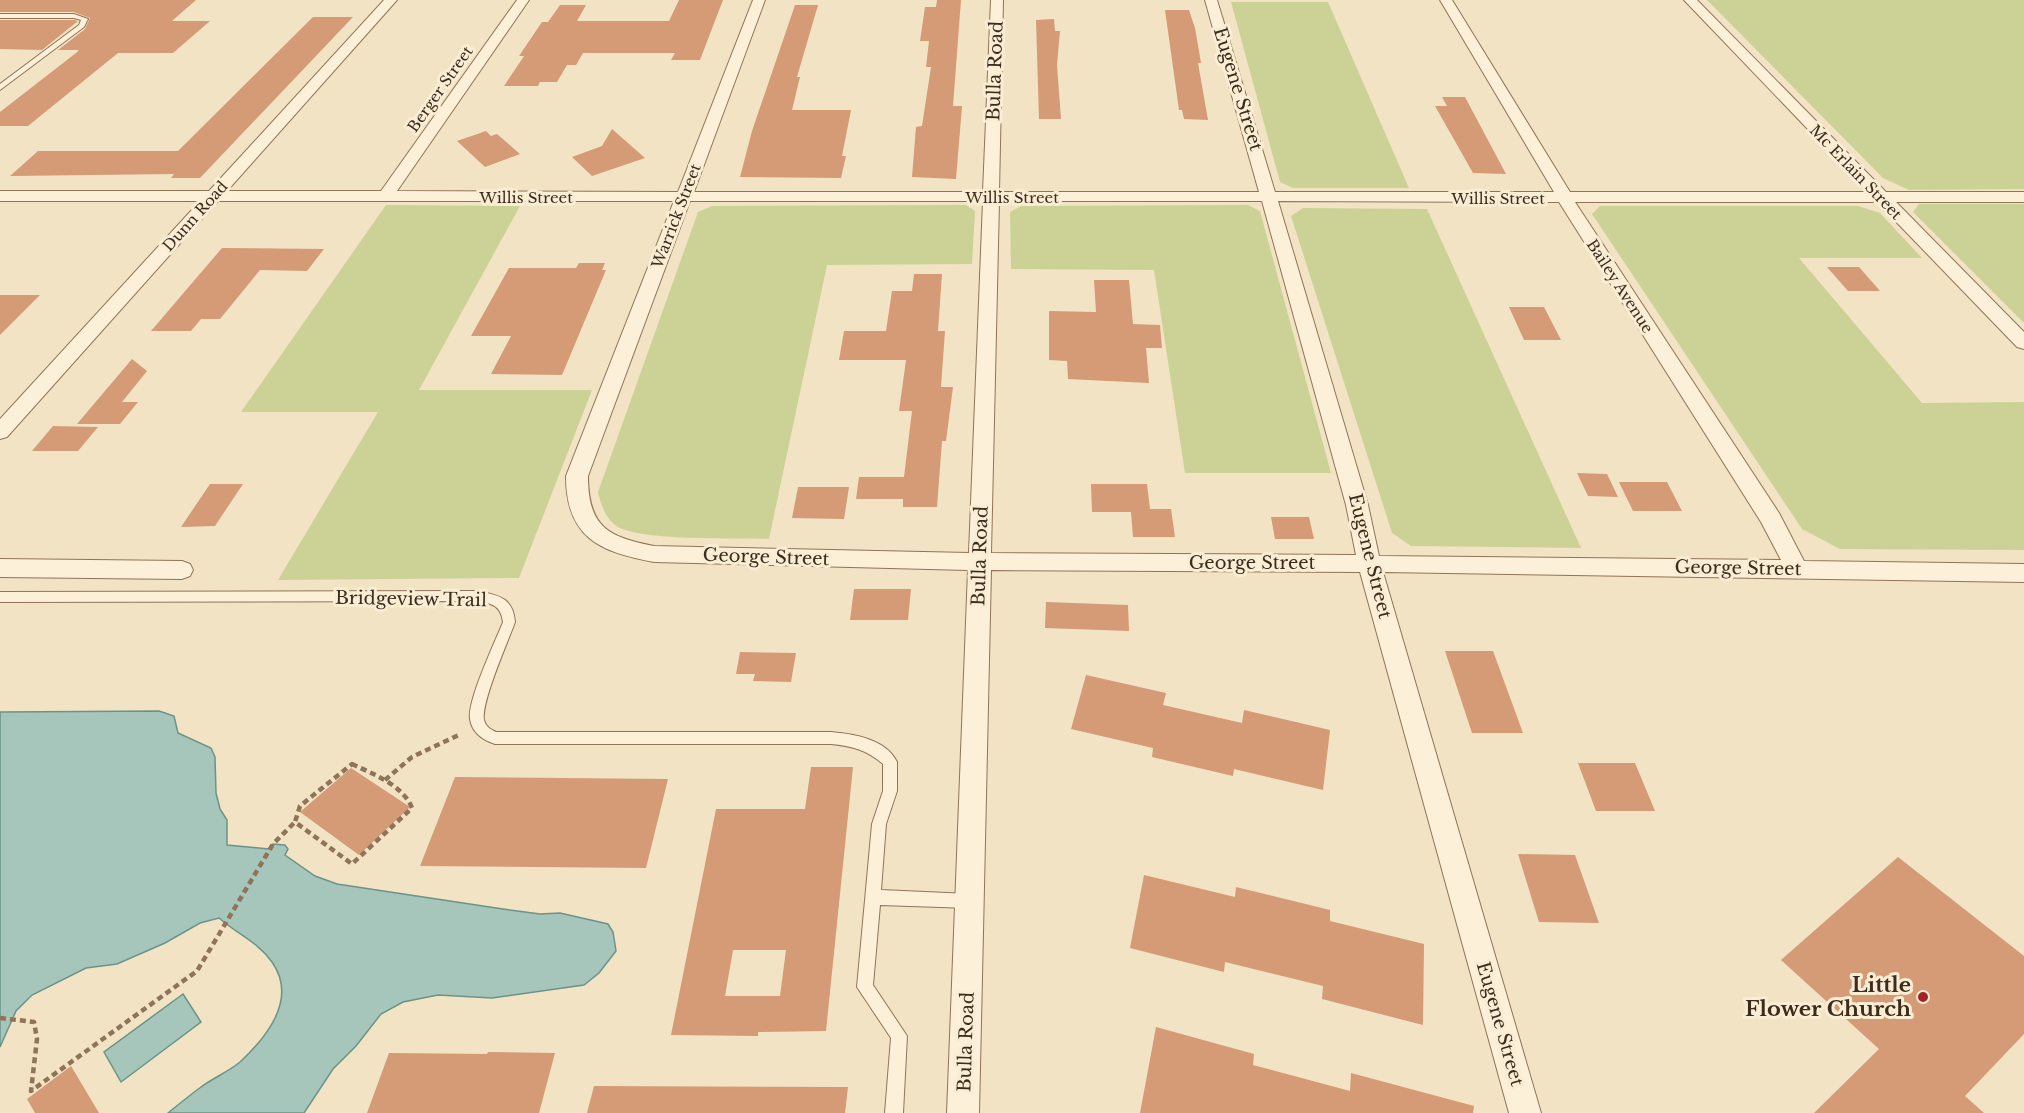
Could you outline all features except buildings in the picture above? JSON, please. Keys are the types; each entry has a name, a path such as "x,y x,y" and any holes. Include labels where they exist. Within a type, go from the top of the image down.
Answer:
{"street":[{"name":"Dunn Road","path":"0,432 391,0"},
{"name":"Berger Street","path":"385,197 523,0"},
{"name":"Warrick Street","path":"593,431 759,0"},
{"name":"Bulla Road","path":"963,1113 997,0"},
{"name":"Eugene Street","path":"1211,0 1358,505 1369,564 1525,1113"},
{"name":"Bailey Avenue","path":"1446,0 1565,198 1771,519 1797,570"},
{"name":"Mc Erlain Street","path":"1690,0 2024,343"},
{"name":"Willis Street","path":"0,196 2024,197"},
{"name":"George Street","path":"593,431 578,476 576,497 581,517 596,533 613,544 633,551 654,554 872,561 1369,564 2024,573"},
{"path":"0,568 182,570"}],"lane":[{"path":"0,16 75,16 85,19 82,26 0,88"},
{"name":"Bridgeview Trail","path":"0,597 479,596 498,600 508,611 509,622 479,702 477,719 481,726"},
{"path":"481,726 483,732 495,738 831,738 854,739 877,748 890,762 890,791 879,824 865,987 899,1036 894,1113"},
{"path":"873,897 970,901"}],"path":[{"path":"385,780 412,757 481,726"},
{"path":"0,1018 34,1022 37,1039 31,1091 197,971 273,844 295,822 300,806 352,764 385,780 409,800 412,808 352,864 295,822"}],"green space":[{"path":"1707,0 2024,0 2024,189 1909,190 1883,178"},
{"path":"1231,2 1328,2 1409,188 1293,188 1280,182"},
{"path":"1919,204 2024,204 2024,323 1913,212"},
{"path":"386,205 520,206 419,390 592,390 519,578 278,580 378,412 241,412"},
{"path":"966,205 975,211 972,264 827,265 769,539 648,535 618,527 610,520 602,507 598,492 698,212 712,206"},
{"path":"1248,205 1260,211 1331,473 1185,473 1154,270 1011,269 1010,212 1021,206"},
{"path":"1600,206 1858,206 1880,213 1922,258 1799,258 1922,403 2024,402 2024,550 1840,549 1802,529 1592,214"},
{"path":"1303,208 1427,209 1581,548 1411,546 1392,533 1291,216"}],"water":[{"path":"159,711 174,716 178,733 211,748 215,757 216,793 220,809 227,820 227,845 269,849 273,844 285,845 288,849 285,855 315,876 337,884 540,914 560,913 608,924 613,932 616,951 599,973 584,985 492,998 438,995 403,1002 381,1014 356,1046 333,1069 304,1113 168,1113 201,1087 240,1062 269,1029 280,1003 282,990 279,976 272,962 254,944 219,918 200,923 165,943 117,964 86,968 32,995 16,1011 0,1047 0,712"},
{"path":"183,994 201,1022 121,1082 104,1052"}],"place":[{"name":"Little Flower Church","path":"1923,997"}]}
